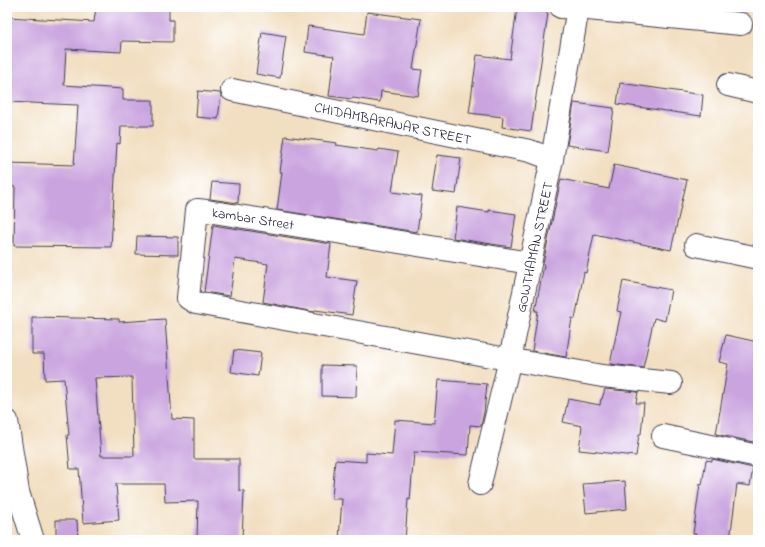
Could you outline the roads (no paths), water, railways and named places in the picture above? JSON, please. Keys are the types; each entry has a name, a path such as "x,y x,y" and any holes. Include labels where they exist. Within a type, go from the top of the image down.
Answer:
{"street":[{"path":"569,7 741,24"},
{"name":"GOWTHAMAN STREET","path":"480,484 510,359 552,159 569,7"},
{"path":"728,85 758,92"},
{"name":"CHIDAMBARANAR STREET","path":"232,90 530,151 552,159"},
{"name":"kambar Street","path":"510,359 196,303 188,298 197,210 530,263"},
{"path":"696,245 758,258"},
{"path":"510,359 602,376 671,383"},
{"path":"7,421 13,492 33,540"},
{"path":"663,436 758,456"}]}
